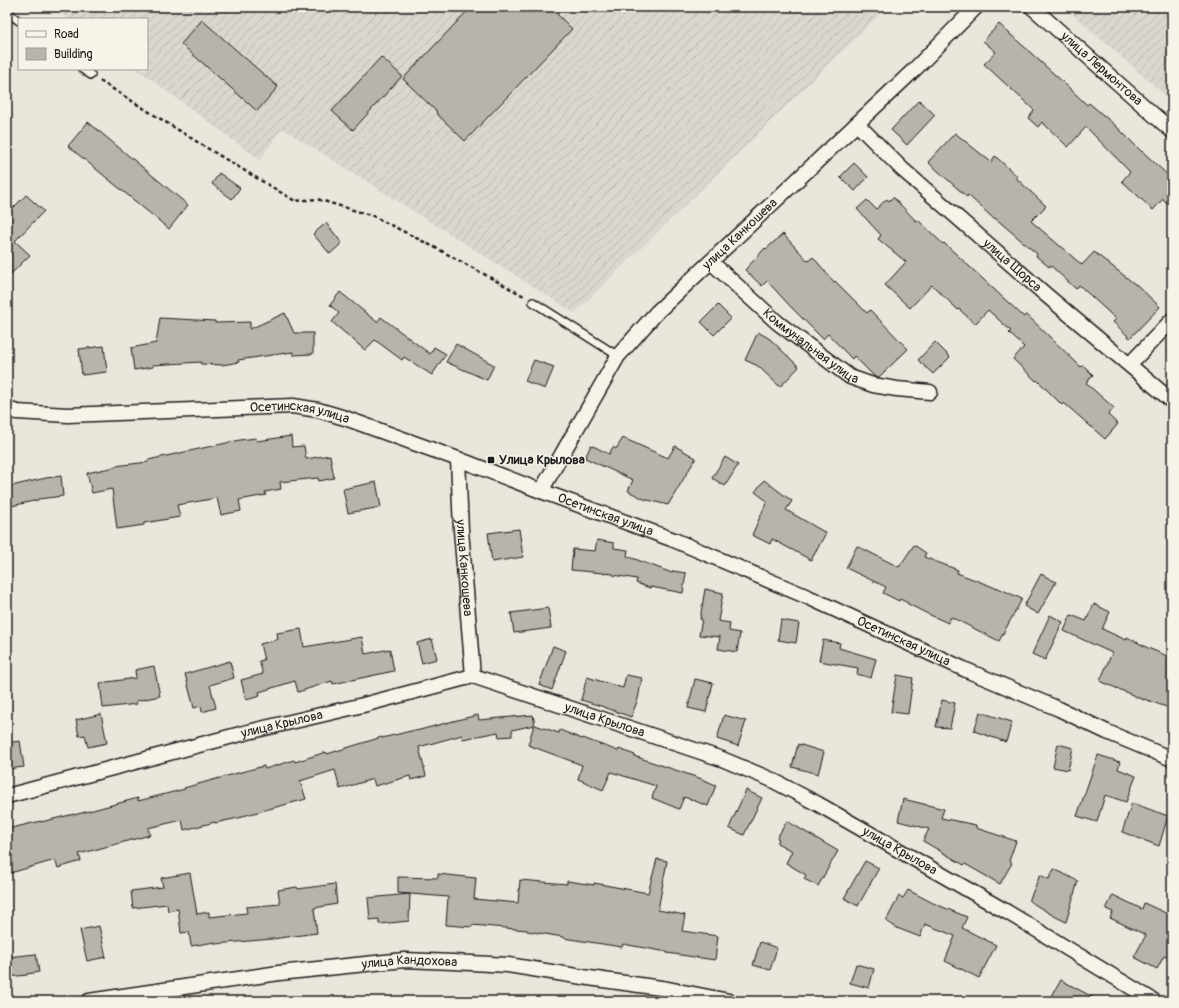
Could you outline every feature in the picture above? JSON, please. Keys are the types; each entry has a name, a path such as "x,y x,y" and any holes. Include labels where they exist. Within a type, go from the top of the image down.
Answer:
{"street":[{"name":"улица Канкошева","path":"542,491 618,356 657,312 857,124 976,7"},
{"name":"улица Лермонтова","path":"1032,7 1172,131"},
{"name":"улица Щорса","path":"857,124 902,168 1003,258 1172,401"},
{"name":"Коммунальная улица","path":"711,262 778,323 850,377 873,385 930,392"},
{"path":"1130,364 1172,320"},
{"name":"Осетинская улица","path":"7,409 17,412 68,415 293,406 318,410 345,418 674,540 810,598 966,670 1172,759"},
{"name":"улица Канкошева","path":"458,459 461,530 473,676"},
{"name":"улица Крылова","path":"7,796 248,732 363,705 473,676 722,759 770,779 818,804 1007,912 1154,1001"},
{"name":"улица Кандохова","path":"89,1001 279,973 404,960 508,965 668,989 729,1001"}],"lane":[{"path":"7,12 18,20"},
{"path":"84,70 91,75"},
{"path":"533,302 618,356"}],"path":[{"path":"91,75 295,201 317,199 373,216 438,249 533,302"}],"shaded area":[{"path":"52,7 887,7 575,313 282,128 260,160 138,70 148,70 148,18 67,18"},
{"path":"1064,7 1172,7 1172,101"}],"building":[{"path":"471,7 550,7 572,29 465,141 403,79"},
{"path":"202,20 278,87 257,111 181,44"},
{"path":"999,24 1087,105 1089,103 1116,126 1172,179 1172,208 1163,199 1153,210 1122,181 1130,172 1086,127 1068,147 1042,122 1038,127 1028,118 1034,110 984,64 996,52 983,41"},
{"path":"381,57 402,76 353,130 332,111"},
{"path":"919,100 935,115 907,145 891,130"},
{"path":"88,122 188,205 169,229 68,146"},
{"path":"955,133 991,162 995,156 1046,206 1031,221 1082,265 1094,252 1136,284 1160,307 1130,338 1113,322 1116,319 1079,285 1076,289 1050,265 1049,267 1036,256 1037,254 995,218 994,219 968,195 967,197 928,162"},
{"path":"854,163 868,177 855,191 840,177"},
{"path":"219,173 240,188 232,199 212,184"},
{"path":"26,195 44,211 15,241 30,255 7,278 7,214"},
{"path":"893,197 916,221 918,220 1024,317 1026,314 1081,367 1083,365 1093,375 1086,383 1114,408 1108,415 1118,424 1105,439 1064,403 1062,405 1013,359 1024,347 1009,333 1011,331 988,310 975,324 932,285 910,308 885,285 906,262 878,239 881,235 857,209 867,200 876,209 887,199 889,201"},
{"path":"326,223 342,243 330,254 313,234"},
{"path":"783,234 808,261 813,257 834,282 835,281 867,313 870,310 908,349 879,377 875,377 854,356 852,359 828,334 823,339 767,281 762,286 745,270 765,248 766,249"},
{"path":"340,292 377,322 381,317 430,354 434,347 446,354 432,375 404,357 402,360 375,340 365,350 332,322 339,313 330,305"},
{"path":"718,305 731,318 714,335 701,322"},
{"path":"285,313 294,333 313,333 313,354 293,355 293,352 238,360 239,362 222,365 201,364 201,362 152,365 153,367 134,370 131,348 156,343 160,318 215,321 215,323 250,322 250,329"},
{"path":"758,332 770,339 799,367 780,387 758,366 745,360"},
{"path":"935,342 950,357 933,374 918,360"},
{"path":"456,344 494,365 487,380 446,362"},
{"path":"104,346 107,372 82,375 79,349"},
{"path":"534,360 554,367 545,389 525,381"},
{"path":"291,436 292,447 304,446 306,459 330,455 334,478 319,481 318,478 280,482 281,489 265,492 266,495 239,500 241,511 221,515 217,498 177,505 180,517 117,529 112,489 92,493 87,473 115,466 148,462 148,460 240,440 256,438 257,441"},
{"path":"623,438 668,458 675,446 696,458 668,505 644,499 628,491 633,480 585,458 591,445 609,454 613,447 616,449"},
{"path":"725,457 738,465 725,486 712,478"},
{"path":"61,476 63,496 38,499 7,507 7,487"},
{"path":"764,480 792,501 786,510 826,533 811,560 772,539 770,544 752,535 767,501 755,492"},
{"path":"376,482 381,507 348,513 343,489"},
{"path":"519,529 523,557 492,562 488,533"},
{"path":"597,540 614,543 614,548 628,550 627,556 672,573 673,571 686,573 683,593 650,588 636,583 637,579 613,574 571,570 573,549 595,551"},
{"path":"914,545 926,553 924,557 958,570 957,573 996,587 1022,599 999,641 951,617 948,623 900,599 899,601 883,593 886,587 846,568 857,546 899,567"},
{"path":"1041,574 1056,582 1038,614 1024,606"},
{"path":"705,589 723,593 718,621 730,623 729,631 740,633 737,652 718,649 720,637 699,635"},
{"path":"1094,604 1110,612 1102,629 1126,640 1127,637 1172,658 1172,709 1144,700 1100,681 1112,653 1064,631 1071,615 1086,621"},
{"path":"548,608 551,628 514,633 511,613"},
{"path":"1050,615 1063,622 1045,660 1032,654"},
{"path":"781,620 799,623 796,643 778,640"},
{"path":"301,629 304,647 362,637 365,654 390,649 394,671 333,684 332,681 298,692 295,681 259,692 260,696 246,700 241,680 263,674 259,661 264,660 260,644 278,639 277,633"},
{"path":"432,639 437,659 422,663 417,643"},
{"path":"823,640 840,643 839,648 876,659 871,678 857,674 858,668 819,661"},
{"path":"553,646 566,651 552,690 539,685"},
{"path":"230,661 234,678 210,685 216,708 202,712 201,706 194,708 185,674"},
{"path":"154,666 160,696 136,701 137,704 103,708 100,683 136,678 135,670"},
{"path":"626,675 642,678 638,699 631,717 581,700 587,677 623,688"},
{"path":"897,675 913,678 908,714 891,712"},
{"path":"695,679 713,683 706,712 688,708"},
{"path":"942,700 955,703 950,728 936,727"},
{"path":"980,712 1012,722 1006,742 974,731"},
{"path":"101,714 107,743 88,747 85,735 79,736 76,720"},
{"path":"478,715 479,720 533,715 535,725 559,733 560,730 618,751 619,749 635,755 634,756 716,785 708,806 684,797 679,809 652,798 656,786 611,772 603,790 578,779 582,765 528,745 534,725 512,730 512,736 499,737 498,732 463,739 462,735 419,747 426,776 411,780 410,776 375,786 373,779 340,789 335,770 300,781 306,799 243,817 184,830 182,820 148,828 150,835 79,854 81,861 58,868 55,860 7,874 7,829 74,815 138,798 138,801 264,766 265,769 294,760 295,762 382,737 416,731"},
{"path":"724,715 746,721 738,746 717,739"},
{"path":"20,741 24,767 7,769 7,743"},
{"path":"798,744 824,752 818,774 792,767"},
{"path":"1058,744 1073,748 1068,770 1053,767"},
{"path":"1098,755 1120,762 1118,769 1136,776 1126,802 1105,795 1097,822 1077,816"},
{"path":"746,790 762,798 744,835 729,828"},
{"path":"903,799 944,809 941,818 976,825 976,828 1016,841 1009,861 1012,863 1000,884 923,841 929,829 898,821"},
{"path":"1132,803 1168,816 1159,846 1122,832"},
{"path":"787,821 838,851 818,886 804,879 806,875 786,863 792,851 777,843 779,839 777,838"},
{"path":"657,859 667,861 658,910 685,915 682,931 718,936 715,960 667,953 623,944 622,947 563,938 527,930 472,925 472,927 446,925 448,897 398,893 398,877 438,878 438,874 476,878 474,899 518,903 520,880 567,884 567,881 594,885 594,883 648,893"},
{"path":"865,861 879,868 858,906 844,898"},
{"path":"1054,869 1078,881 1066,922 1029,901 1040,875 1049,879"},
{"path":"190,873 197,914 209,912 209,917 247,913 246,907 280,904 278,890 297,887 298,889 335,884 337,904 314,908 317,933 272,939 215,944 215,942 191,946 189,932 181,933 178,909 168,911 167,904 133,908 131,891 163,887 161,878"},
{"path":"908,890 933,903 967,917 962,928 996,945 979,978 945,961 955,936 925,924 920,937 897,928 886,921 899,896 903,898"},
{"path":"410,894 409,921 379,924 379,919 370,920 368,898"},
{"path":"1113,895 1142,909 1144,903 1172,916 1172,960 1164,956 1157,969 1134,957 1146,935 1110,918 1113,912 1106,909"},
{"path":"99,926 106,957 87,961 80,930"},
{"path":"760,942 777,948 770,970 753,965"},
{"path":"36,954 39,972 8,977 7,957"},
{"path":"856,964 874,969 869,988 850,983"},
{"path":"1061,980 1100,1001 1049,1001"}],"place":[{"name":"Улица Крылова","path":"491,460"}]}
